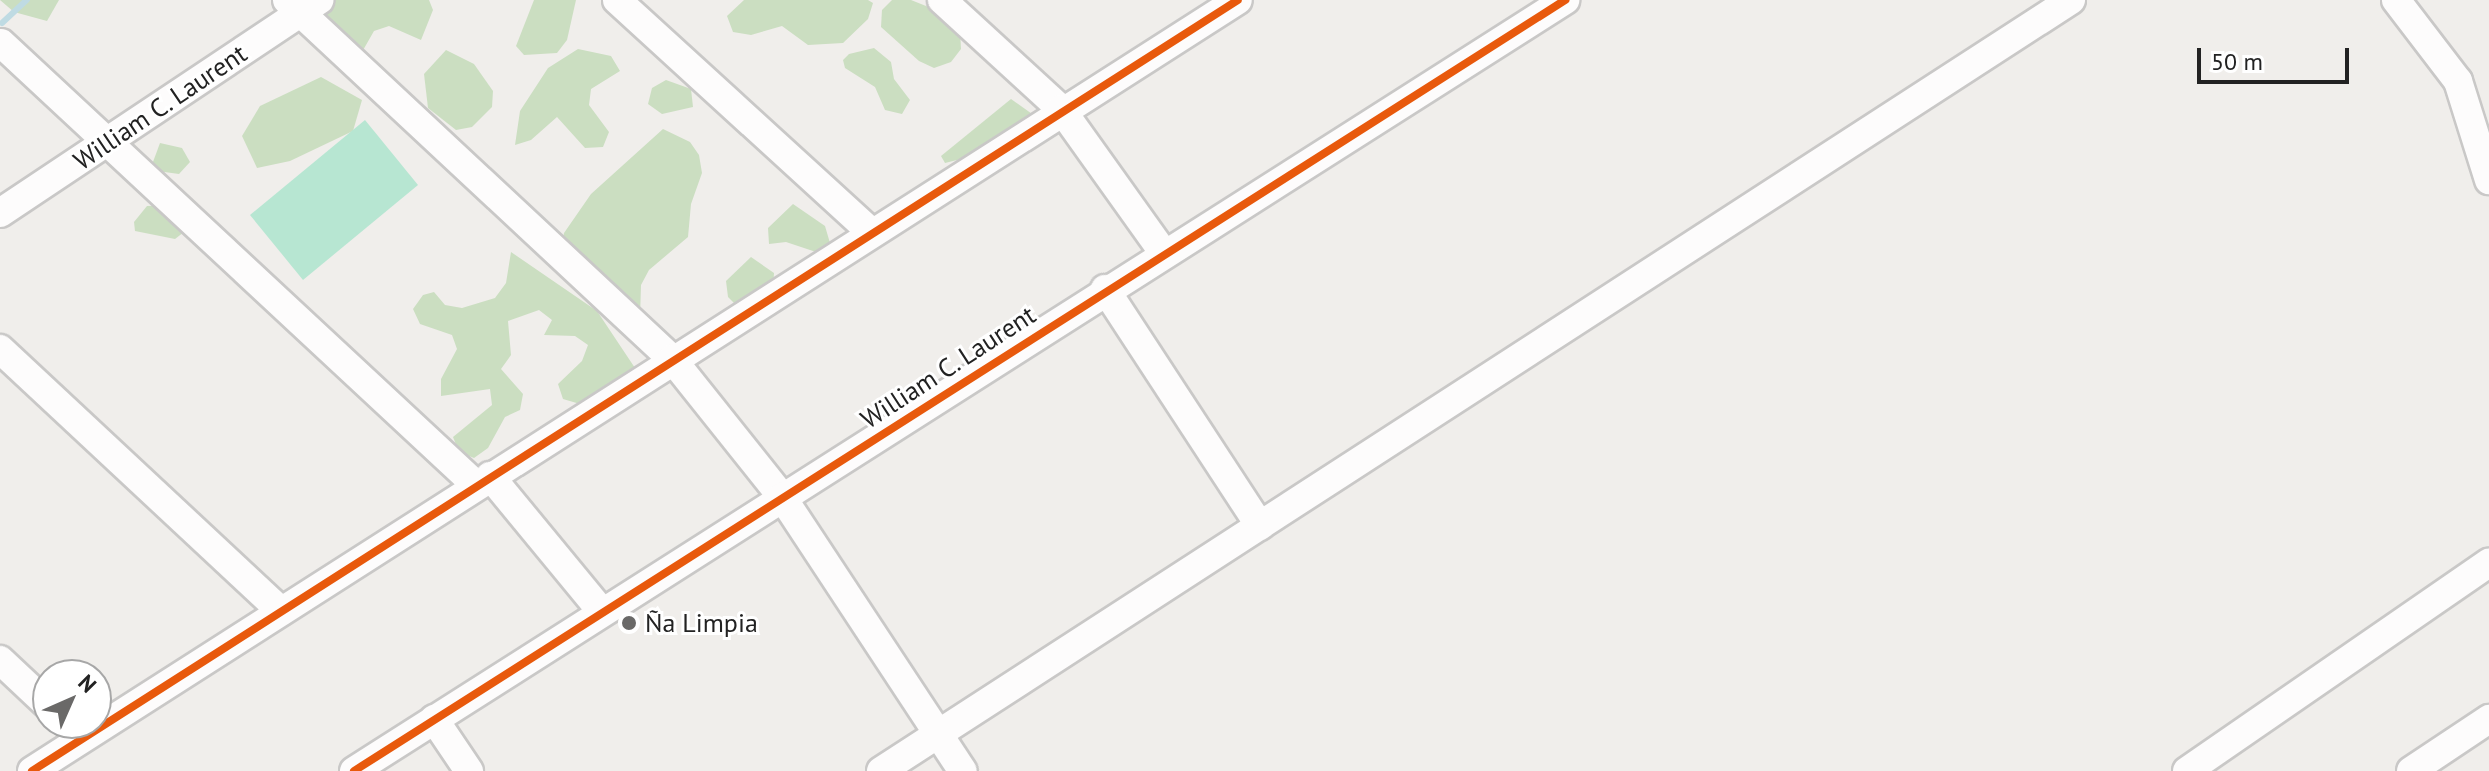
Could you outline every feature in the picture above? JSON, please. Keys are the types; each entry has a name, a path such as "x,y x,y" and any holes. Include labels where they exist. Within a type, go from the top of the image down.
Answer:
{"street":[{"path":"617,0 870,231"},
{"path":"942,0 1061,109 1163,252"},
{"path":"112,709 281,611 1061,109 1238,0"},
{"name":"William C. Laurent","path":"354,771 1163,252 1565,0"},
{"path":"881,771 2071,0"},
{"path":"2396,0 2458,81 2489,180"},
{"path":"302,4 672,359 782,497 963,771"},
{"name":"William C. Laurent","path":"0,213 109,141 302,4"},
{"path":"1,43 483,480 602,612"},
{"path":"1105,289 1260,526"},
{"path":"0,349 281,611"},
{"path":"2187,771 2489,563"},
{"path":"0,660 32,690"},
{"path":"434,719 469,771"},
{"path":"2411,771 2489,719"},
{"path":"32,771 66,739"}],"green space":[{"path":"0,0 59,0 47,21 14,12"},
{"path":"317,0 429,0 433,10 421,40 389,26 374,31 358,59 330,39"},
{"path":"534,0 576,0 567,40 557,53 524,55 516,46"},
{"path":"744,0 868,0 873,3 868,19 843,43 808,45 782,26 751,35 733,32 727,16"},
{"path":"892,0 911,0 951,16 960,31 961,49 951,62 934,68 919,61 881,27 882,10"},
{"path":"874,48 891,62 894,79 910,100 902,114 885,110 875,87 845,68 843,60 849,54"},
{"path":"578,49 611,56 620,71 591,89 589,105 609,132 603,147 585,148 557,117 531,140 515,145 520,111 548,68"},
{"path":"446,50 474,64 493,91 492,107 472,127 456,130 428,108 424,74"},
{"path":"321,77 362,100 353,131 290,161 257,168 242,136 260,106"},
{"path":"666,80 691,89 693,107 662,114 648,104 652,88"},
{"path":"1011,99 1035,116 1013,146 945,163 941,156"},
{"path":"365,120 418,185 303,280 250,215"},
{"path":"663,129 690,142 699,155 702,173 691,204 688,237 649,270 641,285 640,318 561,251 564,233 591,194"},
{"path":"160,143 182,148 190,162 179,174 150,170"},
{"path":"793,204 825,226 830,243 816,252 786,242 769,244 768,228"},
{"path":"178,205 188,229 175,239 135,231 134,222 147,206"},
{"path":"511,252 597,311 635,368 597,401 580,404 563,399 558,384 582,361 588,345 575,336 544,335 552,320 539,310 508,321 511,355 501,369 523,394 520,410 505,417 488,448 474,458 459,452 453,437 492,405 490,389 441,396 441,379 457,349 452,335 420,324 413,309 423,295 434,292 445,305 462,308 495,298 506,283"},
{"path":"751,257 774,273 773,291 741,310 728,297 726,281"}],"waterway":[{"path":"2,23 27,0"}],"cycle path":[{"path":"32,771 1238,0"},
{"path":"354,771 1565,0"}],"place":[{"name":"Ña Limpia","path":"629,623"}]}
